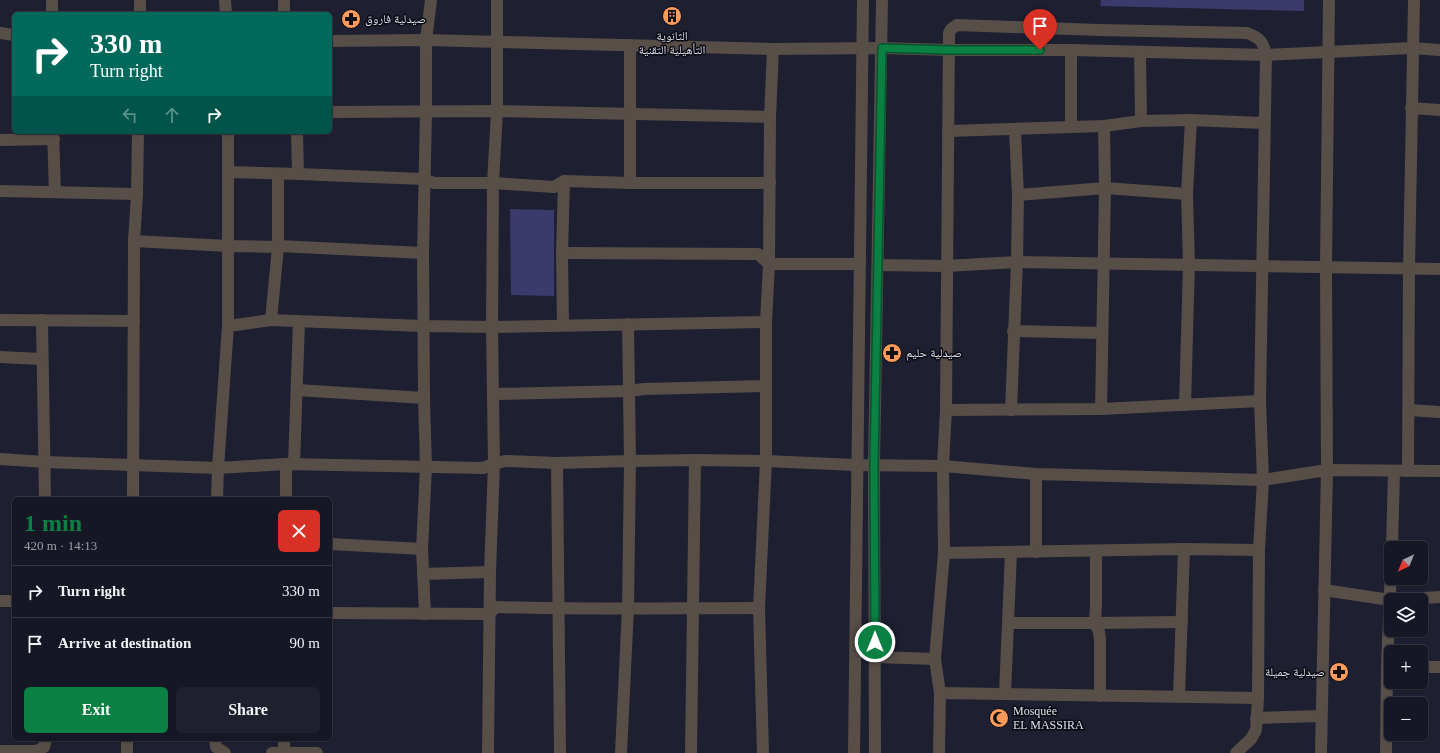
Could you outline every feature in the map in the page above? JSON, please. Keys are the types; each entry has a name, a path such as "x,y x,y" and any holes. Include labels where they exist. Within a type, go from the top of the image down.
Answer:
{"street":[{"path":"52,0 52,12"},
{"path":"140,0 140,12"},
{"path":"225,0 226,12"},
{"path":"284,0 284,12"},
{"path":"425,614 422,549 426,467 423,253 426,40 430,0"},
{"path":"488,753 489,614 494,464 492,327 493,183 497,111 497,0"},
{"path":"854,753 855,465 860,264 863,0"},
{"path":"875,753 874,465 882,0"},
{"path":"1321,753 1327,470 1326,267 1329,0"},
{"path":"1408,471 1410,410 1409,269 1411,108 1414,0"},
{"path":"939,753 940,693 935,659 944,553 943,466 946,410 949,33 951,29 957,25 1246,33 1256,36 1263,43 1266,55 1260,401 1263,480 1260,550 1258,698 1256,730 1252,739 1236,753"},
{"path":"1100,30 1101,51"},
{"path":"0,33 12,35"},
{"path":"332,41 426,40 773,49 882,48 949,50 1071,50 1266,55 1412,48 1440,50"},
{"path":"630,45 630,183"},
{"path":"763,753 760,608 766,461 766,322 769,264 770,117 773,49"},
{"path":"1070,127 1071,50"},
{"path":"1140,52 1140,121"},
{"path":"1411,108 1440,110"},
{"path":"332,112 497,111 770,117"},
{"path":"948,131 1104,126 1140,121 1191,120 1264,123"},
{"path":"1185,405 1190,264 1188,194 1191,120"},
{"path":"1101,409 1104,126"},
{"path":"1011,410 1018,195 1015,130"},
{"path":"133,497 134,241 137,194 138,134"},
{"path":"217,497 228,326 228,134"},
{"path":"297,134 298,174"},
{"path":"0,140 53,135 55,192"},
{"path":"228,172 278,175 298,174 424,179 434,184 493,183 554,187 564,181 630,183 770,183"},
{"path":"271,320 278,246 278,175"},
{"path":"563,325 562,253 564,181"},
{"path":"1018,195 1104,188 1188,194"},
{"path":"0,191 137,194"},
{"path":"134,241 423,253"},
{"path":"562,253 758,254 769,264 860,264"},
{"path":"878,265 946,266 1017,262 1440,269"},
{"path":"0,320 134,321"},
{"path":"42,320 45,497"},
{"path":"228,326 271,320 492,327 766,322"},
{"path":"286,497 297,390 299,322"},
{"path":"621,753 628,608 630,460 628,324"},
{"path":"1013,331 1102,333"},
{"path":"0,357 42,359"},
{"path":"494,394 766,386"},
{"path":"297,390 424,398"},
{"path":"946,410 1101,409 1260,401"},
{"path":"1410,410 1440,412"},
{"path":"0,459 218,468 290,464 483,468 505,462 557,463 630,460 766,461 855,465 943,466 1036,474 1263,480 1327,470 1440,472"},
{"path":"692,753 695,460"},
{"path":"557,463 560,753"},
{"path":"1392,541 1394,471"},
{"path":"1036,474 1036,552"},
{"path":"332,544 422,549"},
{"path":"944,553 1184,549 1260,550"},
{"path":"1179,697 1184,549"},
{"path":"1096,551 1095,623 1099,632 1100,640 1100,696"},
{"path":"1005,694 1011,552"},
{"path":"423,574 490,572"},
{"path":"1324,590 1384,599"},
{"path":"1428,598 1440,597"},
{"path":"0,601 12,601"},
{"path":"332,613 489,614 496,606 559,609 760,608"},
{"path":"1009,623 1182,622"},
{"path":"875,657 935,659"},
{"path":"1428,667 1440,667"},
{"path":"1386,753 1388,689"},
{"path":"940,693 1258,698"},
{"path":"1256,718 1321,716"},
{"path":"0,751 36,751 44,747 46,741"},
{"path":"127,741 127,753"},
{"path":"215,741 216,747 225,753"},
{"path":"284,741 284,753"},
{"path":"272,753 317,753"}],"shaded area":[{"path":"1101,0 1304,0 1304,11 1100,6"},
{"path":"510,209 554,210 554,296 511,295"}],"place":[{"name":"الثانوية التأهيلية التقنية","path":"672,16"},
{"name":"صيدلية فاروق","path":"351,19"},
{"name":"صيدلية حليم","path":"892,353"},
{"name":"صيدلية جميلة","path":"1339,672"},
{"name":"Mosquée EL MASSIRA","path":"999,718"}],"route":[{"path":"875,642 874,465 882,48 1040,50"}]}
